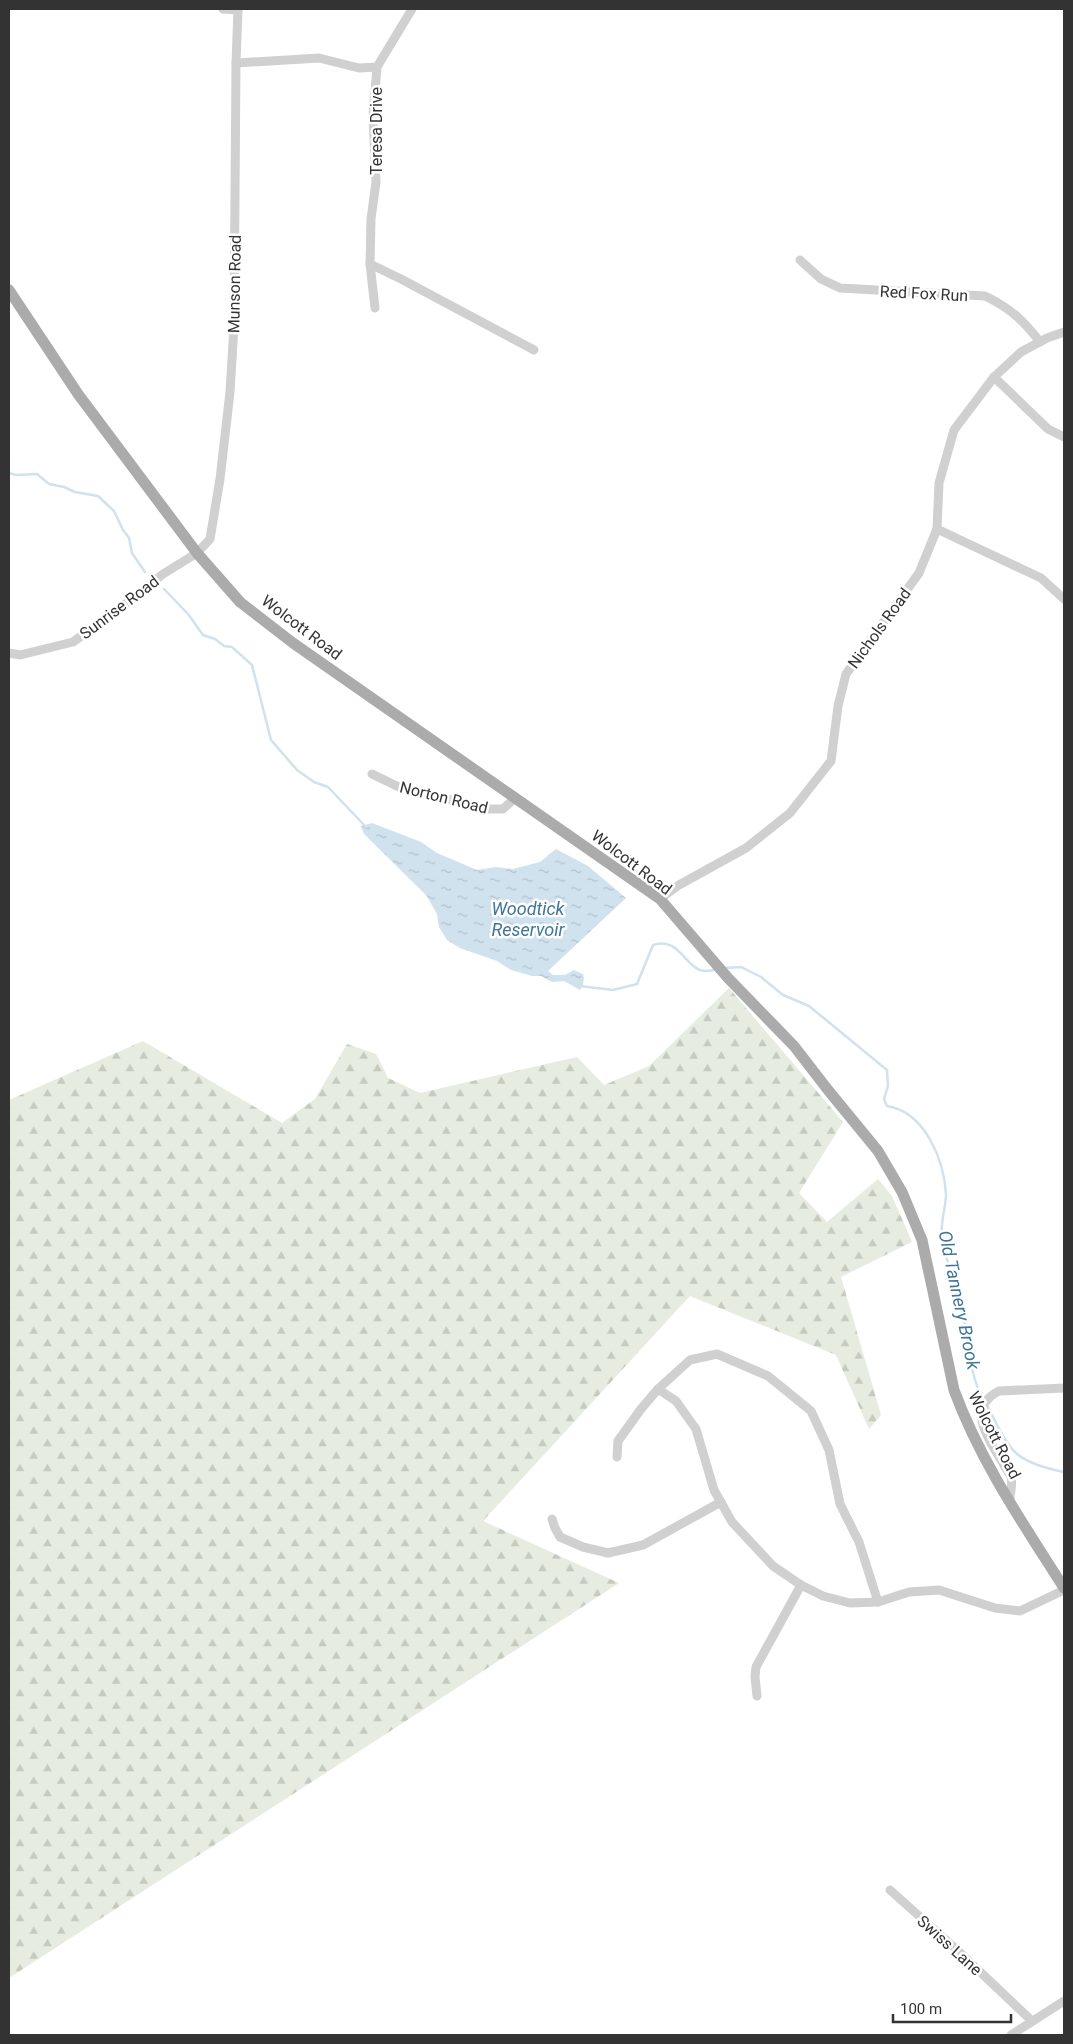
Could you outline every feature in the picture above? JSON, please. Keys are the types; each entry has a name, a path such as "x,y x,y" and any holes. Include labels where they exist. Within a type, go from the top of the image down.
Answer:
{"main road":[{"name":"Wolcott Road","path":"9,290 78,394 196,553 240,602 293,643 660,899 712,960 797,1049 878,1150 902,1192 922,1240 954,1390 973,1436 993,1474 1064,1589"}],"street":[{"path":"223,9 238,9"},
{"name":"Munson Road","path":"196,553 210,538 230,392 234,326 238,9"},
{"name":"Teresa Drive","path":"375,308 370,264 371,219 376,182 373,116 377,67 412,9"},
{"path":"236,62 319,58 359,68 377,67"},
{"name":"Red Fox Run","path":"800,260 821,279 840,288 985,296 1004,305 1025,322 1040,342"},
{"path":"370,264 534,350"},
{"name":"Nichols Road","path":"660,899 679,884 746,848 790,813 831,761 838,706 846,674 919,572 937,529 939,483 954,430 994,377 1022,352 1064,332"},
{"path":"994,377 1048,429 1064,436"},
{"path":"937,529 1041,578 1064,599"},
{"name":"Sunrise Road","path":"9,654 20,655 73,642 120,608 162,574 196,553"},
{"name":"Norton Road","path":"372,774 403,789 490,809 503,809 515,798"},
{"path":"616,1457 618,1441 658,1389 690,1360 717,1354 768,1376 811,1411 829,1450 840,1504 859,1542 878,1602"},
{"path":"1010,1500 1011,1477 984,1430 981,1408 995,1393 1064,1388"},
{"path":"658,1389 676,1401 696,1429 714,1490 732,1522 773,1566 801,1585 823,1596 850,1603 878,1602 909,1592 939,1590 995,1608 1020,1611 1064,1589"},
{"path":"552,1519 554,1528 560,1537 584,1547 608,1553 643,1545 721,1502"},
{"path":"757,1696 756,1666 801,1585"},
{"name":"Swiss Lane","path":"890,1890 1032,2021"},
{"path":"1011,2035 1064,2001"}],"green space":[{"path":"729,988 843,1122 799,1193 827,1222 878,1179 892,1196 912,1242 841,1277 881,1415 869,1429 836,1355 690,1296 483,1521 619,1583 9,1978 9,1100 143,1041 282,1123 315,1099 347,1044 376,1054 388,1078 420,1093 577,1057 604,1085 649,1066"}],"water":[{"name":"Woodtick Reservoir","path":"372,823 421,842 437,853 477,870 496,867 513,869 540,862 556,849 588,866 626,898 548,971 553,975 565,975 574,970 583,974 584,978 580,990 564,981 552,982 541,976 532,976 511,970 497,961 460,948 447,940 439,927 437,914 426,895 364,834 361,826"}],"waterway":[{"name":"Old Tannery Brook","path":"9,473 16,475 37,474 49,484 64,487 75,492 98,496 114,511 129,538 132,553 145,572"},
{"name":"Old Tannery Brook","path":"164,589 188,614 203,635 215,639 224,646 232,647 252,665 271,740 297,770 314,782 328,787 366,827"},
{"name":"Old Tannery Brook","path":"580,986 613,990 637,984 653,945 662,944 675,948 694,967 700,970 716,969"},
{"name":"Old Tannery Brook","path":"724,968 741,967 761,977 783,995 809,1006 887,1070 888,1086 884,1099 887,1106 900,1110 912,1118 930,1140 941,1167 946,1194 942,1220 943,1245 965,1321 975,1380 984,1401"},
{"name":"Old Tannery Brook","path":"987,1406 1003,1437 1016,1453 1045,1468 1064,1472"}]}
